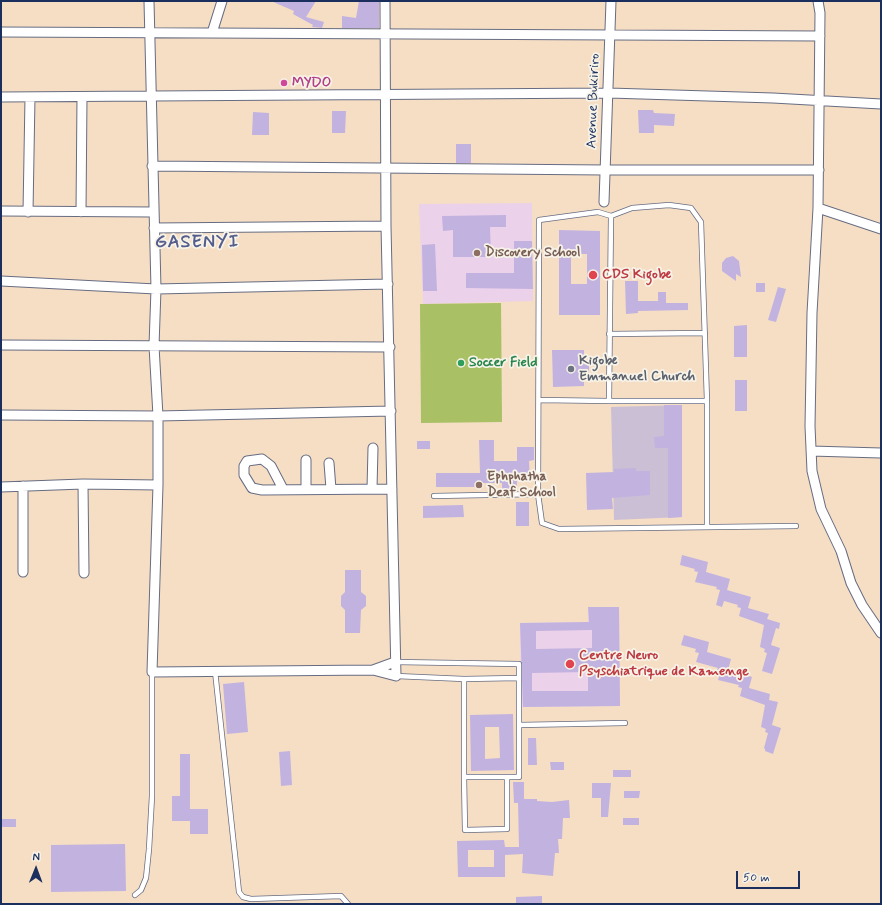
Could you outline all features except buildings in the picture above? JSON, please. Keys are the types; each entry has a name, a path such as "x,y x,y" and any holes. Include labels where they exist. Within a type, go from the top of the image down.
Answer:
{"street":[{"path":"149,1 156,289 154,346 158,416 158,485 152,672 373,670 396,676 390,347 386,226 387,168 385,1"},
{"path":"212,33 222,1"},
{"name":"Avenue Bukiriro","path":"604,202 609,93 611,1"},
{"path":"818,1 820,13 819,170 812,314 812,471 821,509 841,551 851,583 862,605 881,633"},
{"path":"1,32 150,32 386,36 820,36"},
{"path":"1,97 609,93 773,98 881,104"},
{"path":"28,212 30,97"},
{"path":"81,212 82,97"},
{"path":"152,166 605,170 819,170"},
{"path":"818,208 881,230"},
{"path":"1,211 153,212"},
{"path":"154,228 386,226"},
{"path":"1,281 156,289 388,284"},
{"path":"1,345 390,347"},
{"path":"1,415 158,416 391,411"},
{"path":"372,489 373,448"},
{"path":"811,451 881,452"},
{"path":"284,489 271,466 262,459 246,461 244,466 244,475 252,488 284,489 392,489"},
{"path":"306,460 306,489"},
{"path":"329,463 331,489"},
{"path":"1,487 84,484 158,485"},
{"path":"84,484 84,573"},
{"path":"23,486 23,572"},
{"path":"373,670 395,662"}],"lane":[{"path":"598,212 604,202"},
{"path":"707,527 707,401 701,222 691,208 669,205 632,208 611,216 598,212 539,220 538,494 542,523 558,529 796,526"},
{"path":"609,401 611,216"},
{"path":"609,334 705,333"},
{"path":"538,400 707,401"},
{"path":"434,496 538,494"},
{"path":"395,662 519,664 519,777 464,777"},
{"path":"215,671 239,892 243,897 251,899 341,896 348,904"},
{"path":"136,895 141,890 146,878 149,849 152,796 152,672"},
{"path":"396,676 464,679 519,678"},
{"path":"464,679 465,830 507,829 508,777"},
{"path":"519,724 625,723"}],"shaded area":[{"name":"Discovery School","path":"532,203 533,301 423,304 419,204"},
{"path":"682,405 682,517 614,520 611,407"},
{"name":"Centre Neuro Psyschiatrique de Kamenge","path":"588,607 619,607 620,706 521,707 520,623 588,622"}],"green space":[{"name":"Soccer Field","path":"501,303 502,422 421,423 420,304"}],"place":[{"name":"MYDO","path":"284,83"},
{"name":"Discovery School","path":"477,253"},
{"name":"CDS Kigobe","path":"593,275"},
{"name":"Soccer Field","path":"461,363"},
{"name":"Kigobe Emmanuel Church","path":"571,369"},
{"name":"Ephphatha Deaf School","path":"479,485"},
{"name":"Centre Neuro Psyschiatrique de Kamenge","path":"570,664"}],"district":[{"name":"GASENYI","path":"197,243"}]}
